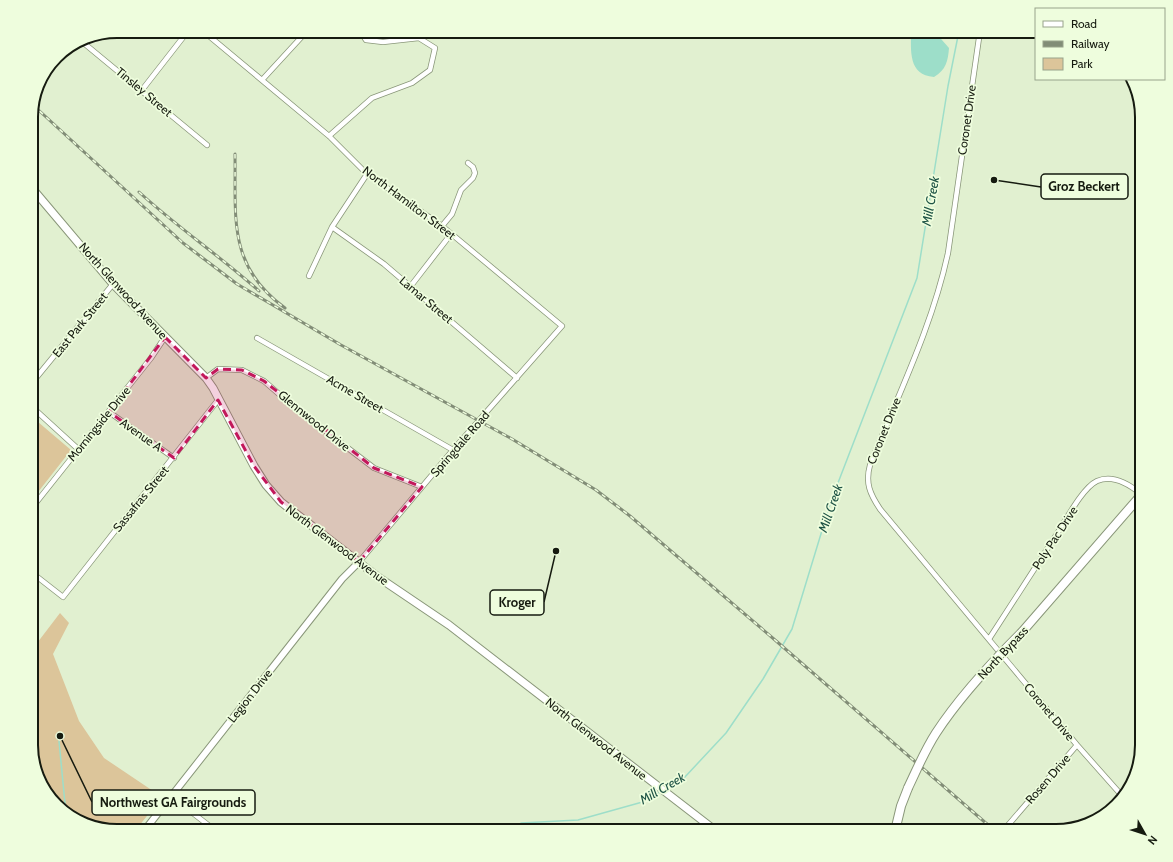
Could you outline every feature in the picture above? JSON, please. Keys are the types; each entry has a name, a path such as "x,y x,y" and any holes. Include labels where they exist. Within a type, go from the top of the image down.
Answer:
{"highway":[{"name":"North Bypass","path":"897,824 901,806 908,788 926,750 963,695 1022,632 1135,502"}],"main road":[{"name":"North Glenwood Avenue","path":"38,195 114,284 206,378 254,466 271,491 281,502 358,562 439,618 707,824"}],"street":[{"path":"142,90 183,38"},
{"name":"North Hamilton Street","path":"211,38 329,136 367,174 442,226 562,326"},
{"path":"262,80 301,38"},
{"path":"329,136 372,98 412,83 430,70 435,48 419,38 383,42 366,40 365,38"},
{"name":"Coronet Drive","path":"979,38 948,254 942,281 929,323 867,474 869,489 880,509 1076,745 1119,793"},
{"name":"Tinsley Street","path":"86,45 207,145"},
{"path":"442,226 452,214 461,190 473,178 475,173 473,167 468,163"},
{"path":"309,276 332,227 367,174"},
{"name":"Lamar Street","path":"332,227 384,264 517,378"},
{"path":"410,287 451,234"},
{"name":"East Park Street","path":"38,376 114,284"},
{"name":"Springdale Road","path":"358,562 453,450 562,326"},
{"name":"Morningside Drive","path":"38,500 109,412 165,337"},
{"name":"Acme Street","path":"257,338 453,450"},
{"name":"Glennwood Drive","path":"206,378 218,369 242,370 264,381 294,407 374,468 422,487"},
{"name":"Sassafras Street","path":"38,577 63,597 174,458 218,400"},
{"path":"38,412 78,449"},
{"name":"Avenue A","path":"109,412 174,458"},
{"name":"Poly Pac Drive","path":"989,639 1070,514 1092,484 1105,479 1112,479 1130,485 1135,489"},
{"name":"Legion Drive","path":"150,824 345,575 358,562"},
{"name":"Rosen Drive","path":"1009,824 1076,745"},
{"path":"172,797 207,824"}],"highlighted area":[{"path":"165,337 206,378 218,369 242,370 264,381 374,468 422,487 359,562 281,502 254,466 218,400 174,458 109,412"}],"green space":[{"path":"38,422 71,450 38,492"},
{"path":"60,613 69,623 53,654 79,721 104,758 162,797 141,824 111,824 91,820 69,808 51,789 44,775 38,751 38,642"}],"water":[{"path":"911,38 940,38 949,48 946,65 934,77 919,72 913,61"}],"waterway":[{"name":"Mill Creek","path":"665,789 684,778 726,733 763,679 792,629 831,501 917,278 948,86 958,38"},
{"path":"59,741 65,805"},
{"name":"Mill Creek","path":"520,824 578,820 646,801 660,792"}],"railway":[{"path":"38,110 183,243 237,284 341,345 512,439 596,490 630,516 987,824"},
{"path":"235,154 236,219 244,257 253,275 266,292 285,308"},
{"path":"139,192 259,291"}],"place":[{"name":"Groz Beckert","path":"994,180"},
{"name":"Kroger","path":"556,551"},
{"name":"Northwest GA Fairgrounds","path":"60,736"}]}
